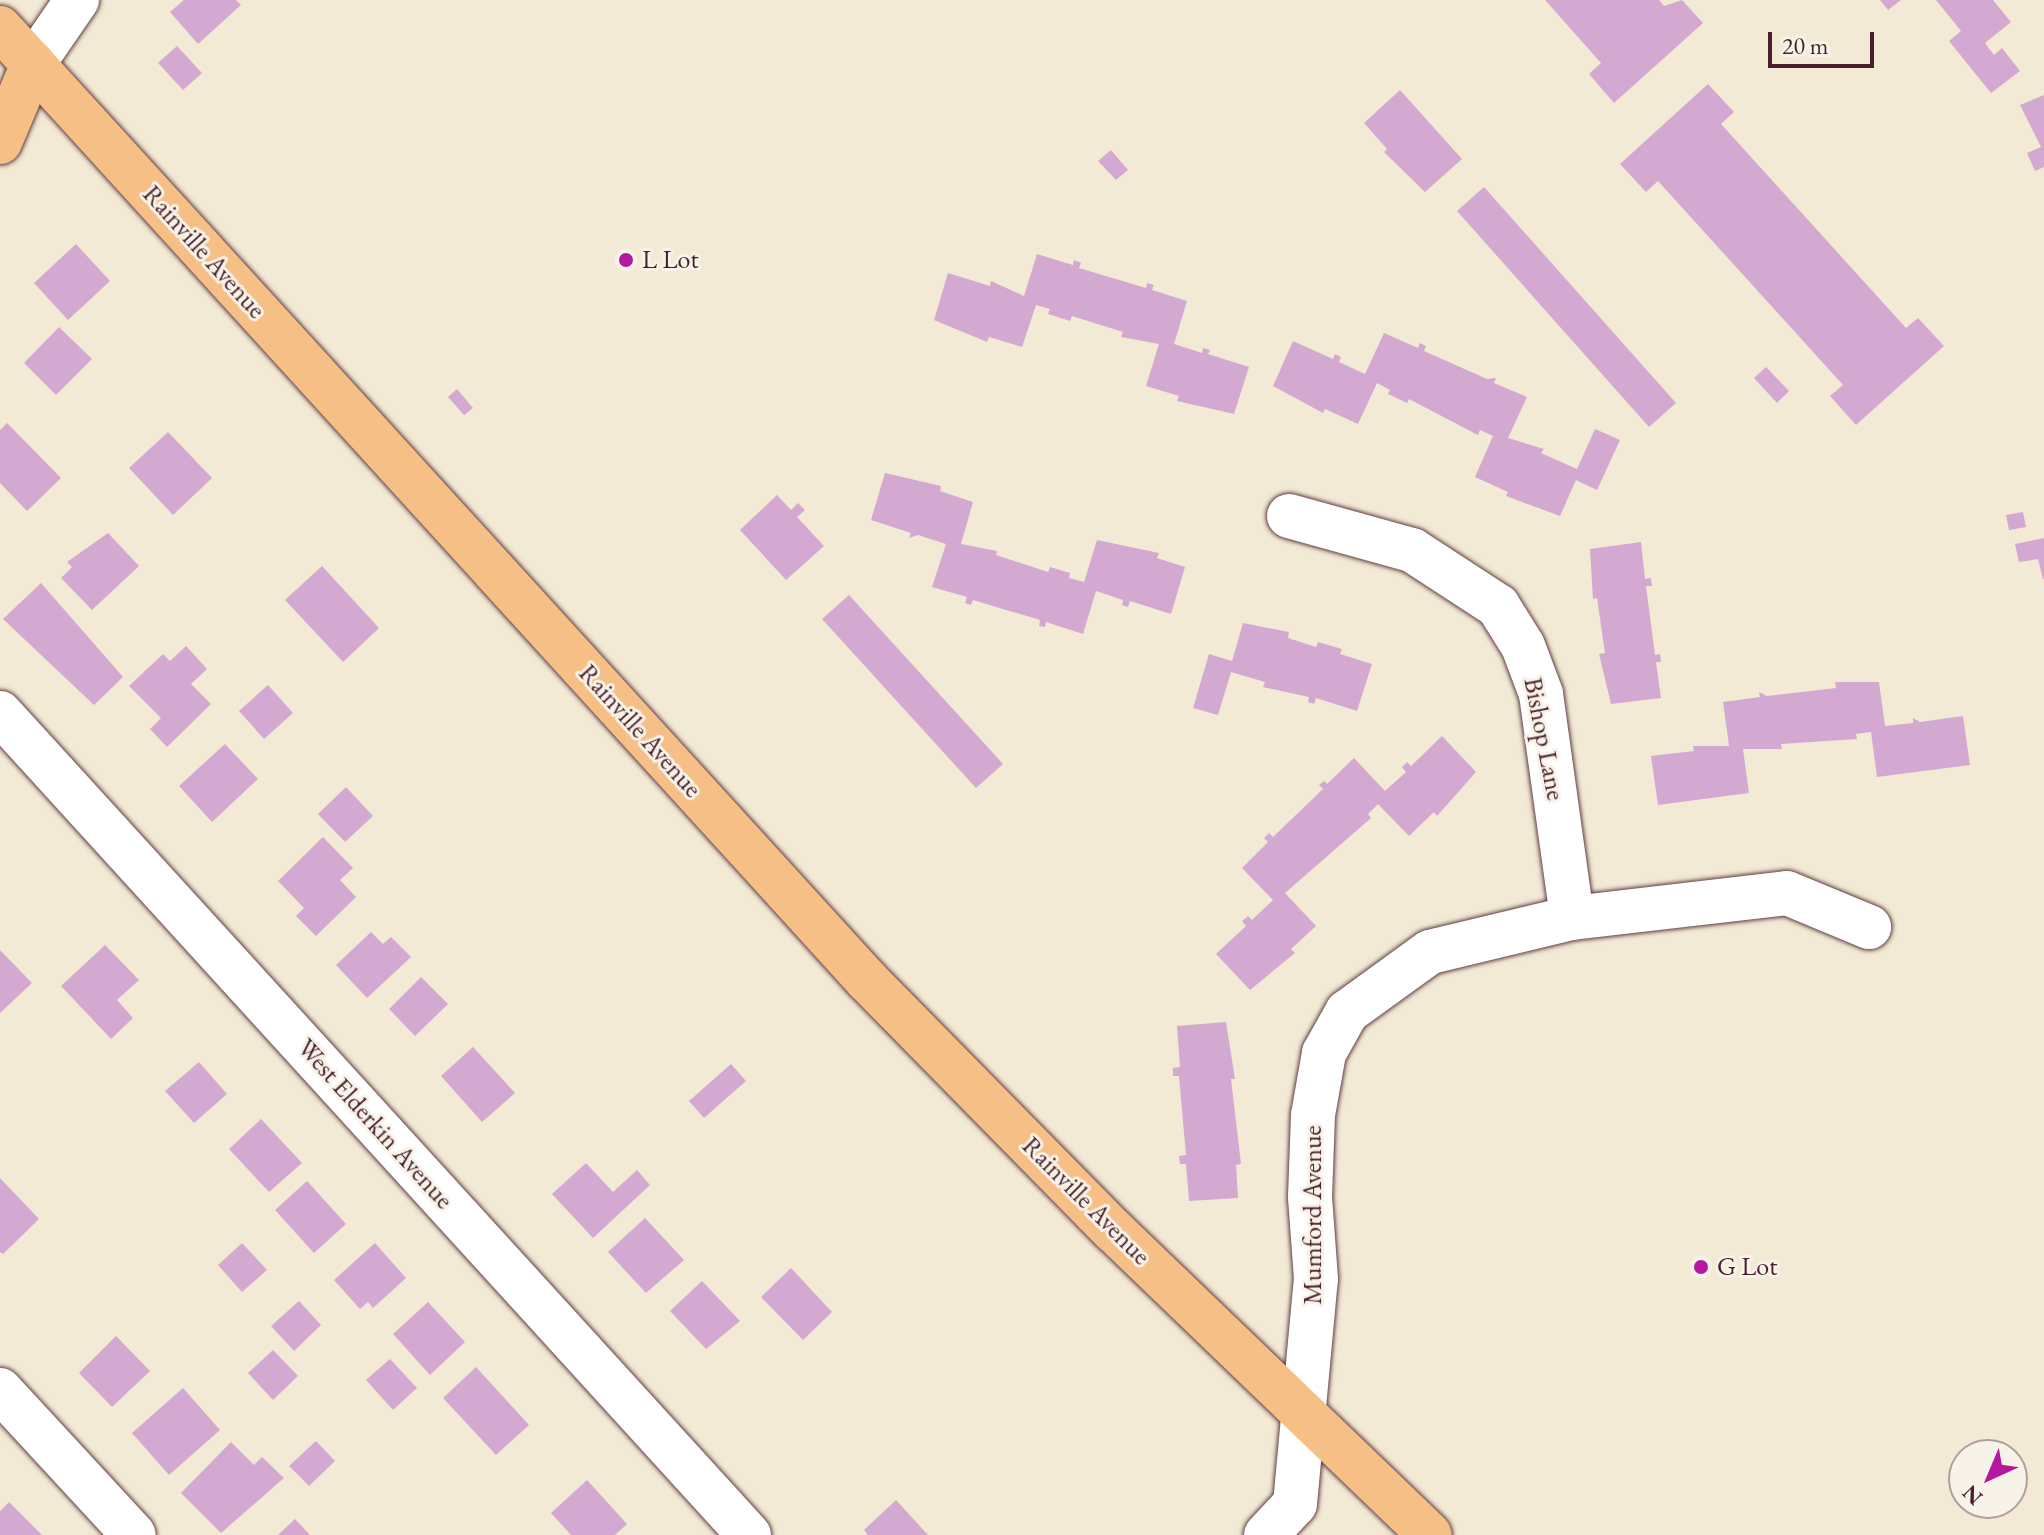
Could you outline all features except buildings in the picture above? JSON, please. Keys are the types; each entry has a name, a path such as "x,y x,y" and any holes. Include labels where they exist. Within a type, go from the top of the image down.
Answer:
{"main road":[{"name":"Rainville Avenue","path":"0,28 867,980 1114,1231 1430,1535"},
{"path":"0,142 33,64"}],"street":[{"path":"33,64 77,0"},
{"name":"Bishop Lane","path":"1289,516 1412,550 1498,606 1523,646 1541,694 1572,918"},
{"name":"West Elderkin Avenue","path":"0,713 749,1535"},
{"name":"Mumford Avenue","path":"1266,1535 1295,1504 1316,1279 1310,1197 1313,1115 1324,1053 1347,1012 1430,952 1572,918 1787,893 1869,927"},
{"path":"0,1390 134,1535"}],"place":[{"name":"L Lot","path":"626,260"},
{"name":"G Lot","path":"1701,1267"}]}
